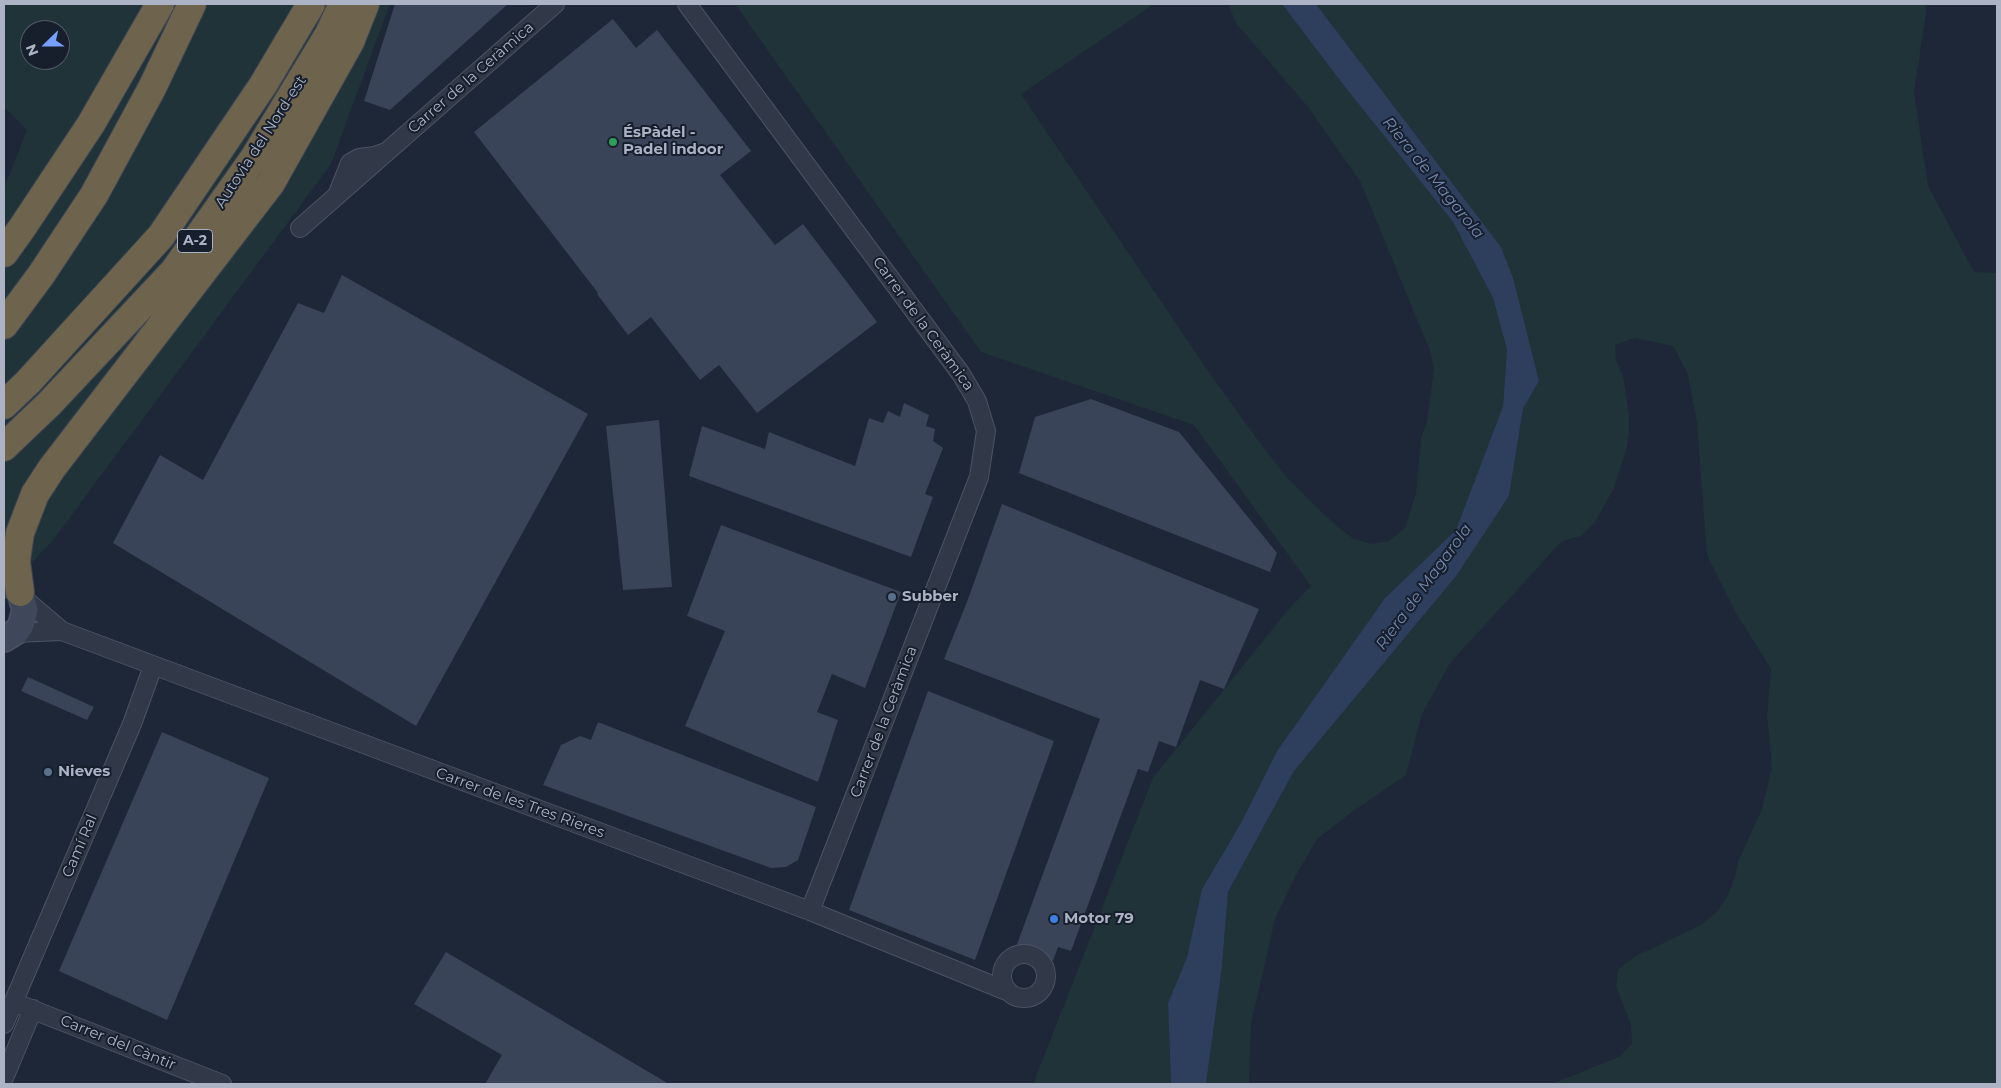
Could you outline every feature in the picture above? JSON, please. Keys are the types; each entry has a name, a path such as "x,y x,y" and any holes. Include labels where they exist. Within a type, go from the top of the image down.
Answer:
{"highway":[{"path":"4,253 91,124 160,4"},
{"path":"4,325 41,276 94,195 152,88 192,4"},
{"name":"Autovia del Nord-est","path":"4,405 35,375 161,236 263,85 311,4"},
{"name":"Autovia del Nord-est","path":"4,447 49,404 174,271 259,150 328,34 343,4"},
{"path":"15,589 16,561 20,534 36,494 52,468 271,183 350,42 365,4"}],"main road":[{"path":"9,636 21,625 24,618 25,610 15,589"}],"street":[{"name":"Carrer de la Ceràmica","path":"300,228 555,4"},
{"name":"Carrer de la Ceràmica","path":"687,4 961,374 977,401 986,431 979,477 810,911"},
{"name":"Carrer de les Tres Rieres","path":"15,589 62,631 810,911 1022,998 1037,994 1046,982 1045,968 1036,956 1028,953 1014,956 1004,967 977,978"},
{"name":"Carrer de les Tres Rieres","path":"9,636 62,631"},
{"name":"Camí Ral","path":"4,1024 132,724 153,666"},
{"path":"1004,967 1002,980 1009,992"},
{"name":"Carrer del Càntir","path":"13,1002 222,1084"},
{"path":"4,1078 33,1009"}],"green space":[{"path":"4,4 390,4 331,164 54,539 4,592 4,188 27,130 4,107"},
{"path":"735,4 1154,4 1021,94 1206,368 1257,439 1284,474 1312,503 1340,529 1354,539 1372,544 1389,541 1405,528 1416,493 1421,438 1427,422 1434,368 1430,351 1360,181 1308,107 1236,23 1228,4 1282,4 1345,87 1453,222 1493,298 1507,350 1503,406 1456,530 1385,598 1277,751 1242,821 1202,889 1187,957 1168,1003 1171,1084 1033,1084 1153,778 1287,611 1311,586 1194,425 981,352"},
{"path":"1316,4 1926,4 1914,92 1928,186 1974,272 1997,273 1997,1084 1552,1084 1621,1056 1632,1043 1631,1024 1616,987 1618,970 1634,957 1699,926 1716,913 1727,897 1734,880 1738,862 1762,809 1772,766 1767,717 1771,669 1736,613 1707,555 1697,423 1688,374 1673,346 1635,338 1615,345 1616,360 1623,376 1629,415 1629,434 1626,451 1614,488 1595,522 1581,536 1562,541 1450,663 1422,714 1406,775 1317,839 1295,877 1275,919 1251,1024 1249,1084 1206,1084 1222,967 1228,892 1294,771 1457,575 1509,496 1523,409 1539,381 1501,247"}],"water":[{"name":"Riera de Magarola","path":"1282,4 1316,4 1501,247 1513,278 1539,381 1523,409 1509,496 1457,575 1294,771 1228,892 1222,967 1206,1084 1171,1084 1168,1003 1187,957 1202,889 1242,821 1277,751 1385,598 1456,530 1503,406 1507,350 1493,298 1453,222 1345,87"}],"building":[{"path":"395,4 508,4 390,110 364,101"},
{"path":"613,19 636,48 657,30 751,151 720,175 775,245 803,224 877,322 757,413 719,365 700,380 651,317 628,335 474,132"},
{"path":"342,275 588,414 416,726 113,543 160,455 203,480 298,303 324,313"},
{"path":"1091,399 1179,432 1277,553 1270,572 1019,473 1035,417"},
{"path":"904,403 929,415 926,426 935,429 933,441 943,448 925,494 933,497 911,557 689,476 702,426 765,449 769,432 855,466 869,418 883,423 888,411 900,417"},
{"path":"659,420 672,587 623,590 606,426"},
{"path":"1002,504 1259,609 1224,689 1200,680 1176,747 1159,741 1148,772 1138,769 1071,951 1058,947 1053,961 1016,947 1100,719 944,659 967,602"},
{"path":"721,525 901,592 865,688 832,674 817,712 838,720 818,782 685,726 725,631 687,616"},
{"path":"28,677 94,707 87,720 21,691"},
{"path":"928,691 1054,741 975,960 849,910"},
{"path":"598,722 816,807 798,860 786,867 771,868 543,785 561,745 580,736 591,740"},
{"path":"162,732 269,778 167,1020 59,971"},
{"path":"446,952 669,1084 485,1084 502,1055 414,1004"}],"place":[{"name":"ÉsPàdel - Padel indoor","path":"613,142"},
{"name":"Subber","path":"892,597"},
{"name":"Nieves","path":"48,772"},
{"name":"Motor 79","path":"1054,919"}]}
